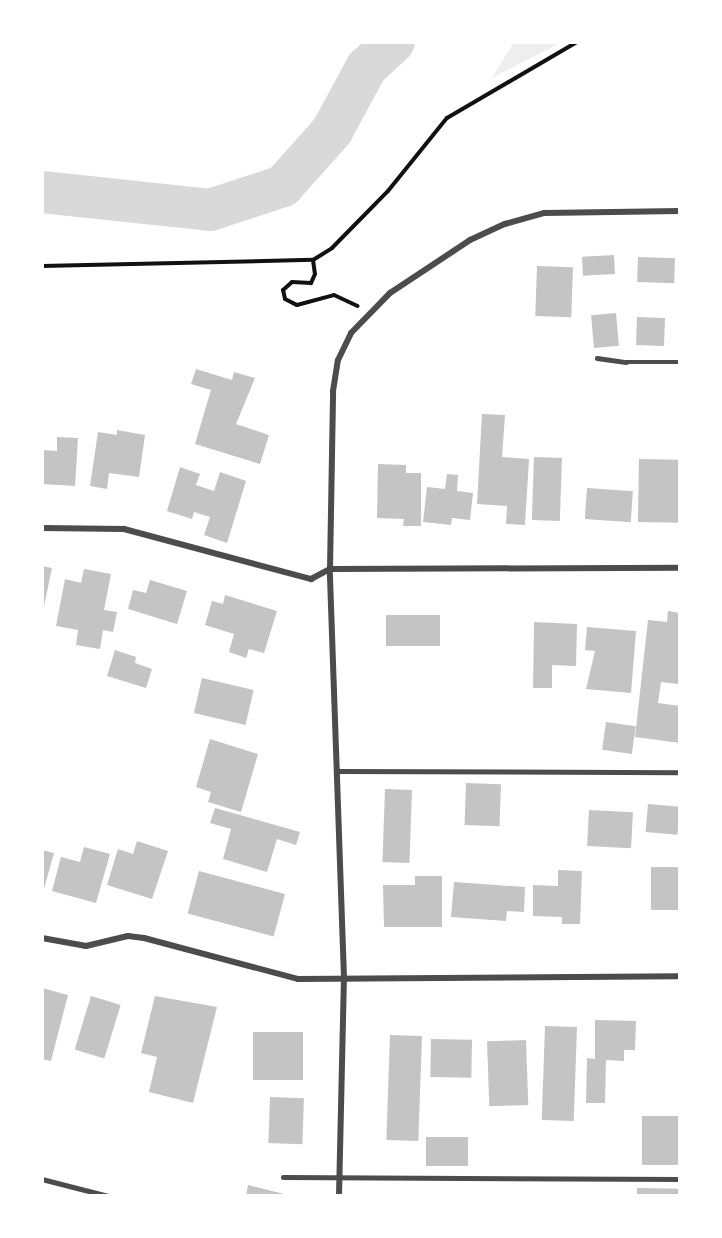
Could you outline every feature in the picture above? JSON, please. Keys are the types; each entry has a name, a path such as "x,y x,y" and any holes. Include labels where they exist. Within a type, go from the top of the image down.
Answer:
{"street":[{"path":"339,1196 344,978 330,569 333,391 338,360 351,333 368,312 470,240 506,224 544,213 680,211"},
{"path":"42,528 124,529 310,579 330,569 680,568"},
{"path":"42,938 86,946 128,936 144,938 298,980 680,976"}],"lane":[{"path":"597,358 680,362"},
{"path":"337,771 680,772"},
{"path":"283,1177 680,1179"},
{"path":"42,1179 108,1196"}],"path":[{"path":"42,266 313,260 332,248 388,191 447,118 577,42"},
{"path":"313,260 315,274 311,283 292,282 283,290 285,299 297,305 334,295 368,312"}],"shaded area":[{"path":"514,42 562,42 492,78"}],"building":[{"path":"614,255 615,274 583,276 582,257"},
{"path":"638,257 675,258 674,283 637,282"},
{"path":"537,266 573,267 571,317 535,316"},
{"path":"616,313 619,346 594,348 591,315"},
{"path":"637,317 665,318 664,346 636,345"},
{"path":"196,369 232,380 234,372 255,378 236,424 269,435 260,464 195,444 211,390 191,384"},
{"path":"482,414 505,415 502,457 529,459 525,525 506,524 507,506 477,504"},
{"path":"117,430 145,435 139,477 109,473 107,489 90,486 98,432 117,435"},
{"path":"57,437 78,438 75,486 42,484 42,450 57,451"},
{"path":"534,457 562,458 560,521 532,520"},
{"path":"639,459 680,460 679,523 638,522"},
{"path":"378,464 406,465 406,473 421,473 421,526 403,526 404,519 377,518"},
{"path":"180,467 200,474 196,485 214,491 220,472 246,481 227,543 204,535 210,517 194,512 192,519 167,511"},
{"path":"447,474 458,475 457,491 473,493 470,520 452,518 451,525 423,522 427,487 445,489"},
{"path":"587,488 633,491 631,522 585,519"},
{"path":"42,566 52,568 43,611 42,611"},
{"path":"84,569 111,574 104,610 117,612 113,632 103,630 100,649 76,645 78,630 56,626 65,579 81,583"},
{"path":"150,580 187,591 177,624 128,609 133,590 146,593"},
{"path":"225,595 277,611 264,653 249,649 246,658 229,652 234,634 205,625 212,601 223,604"},
{"path":"668,611 680,613 680,667 678,684 661,682 658,703 680,706 680,743 635,737 648,620 667,622"},
{"path":"386,615 440,615 440,646 386,646"},
{"path":"534,622 577,624 576,666 552,665 552,688 533,688"},
{"path":"587,627 636,631 631,693 586,689 595,651 585,650"},
{"path":"115,650 136,657 135,663 152,669 146,688 107,676"},
{"path":"202,678 254,690 246,725 194,713"},
{"path":"606,722 636,726 632,754 602,750"},
{"path":"210,739 258,754 241,812 208,802 211,792 196,787"},
{"path":"466,783 501,784 500,826 465,825"},
{"path":"385,789 412,790 409,863 382,862"},
{"path":"648,804 680,807 677,835 646,832"},
{"path":"215,808 300,832 296,845 277,839 267,872 223,859 231,829 210,823"},
{"path":"589,810 633,812 631,848 587,846"},
{"path":"137,841 168,851 152,899 107,885 118,849 133,854"},
{"path":"84,847 110,854 96,903 52,891 61,857 80,862"},
{"path":"42,850 54,853 43,892 42,892"},
{"path":"651,867 678,867 678,910 651,910"},
{"path":"558,870 582,871 580,924 562,924 562,917 533,916 533,885 558,886"},
{"path":"199,871 285,894 274,937 188,914"},
{"path":"415,876 442,876 442,927 384,927 383,885 415,885"},
{"path":"454,882 525,887 524,912 507,911 506,921 451,917"},
{"path":"42,988 68,995 51,1061 42,1059"},
{"path":"91,996 121,1005 104,1059 75,1050"},
{"path":"155,996 217,1007 193,1103 149,1092 157,1057 141,1053"},
{"path":"595,1020 636,1021 635,1050 624,1050 624,1061 606,1060 605,1103 586,1103 587,1058 595,1059"},
{"path":"545,1026 577,1027 574,1121 542,1120"},
{"path":"253,1032 303,1032 303,1080 253,1080"},
{"path":"390,1035 422,1036 418,1141 386,1140"},
{"path":"431,1039 472,1040 471,1078 430,1077"},
{"path":"526,1040 528,1105 489,1106 487,1041"},
{"path":"270,1097 304,1098 302,1144 268,1143"},
{"path":"642,1116 680,1116 680,1165 642,1165"},
{"path":"426,1137 468,1137 468,1166 426,1166"},
{"path":"248,1185 284,1194 284,1196 246,1196"},
{"path":"637,1188 680,1189 680,1196 637,1196"}],"waterway":[{"path":"42,192 210,210 283,186 332,131 366,68 394,42"}]}
